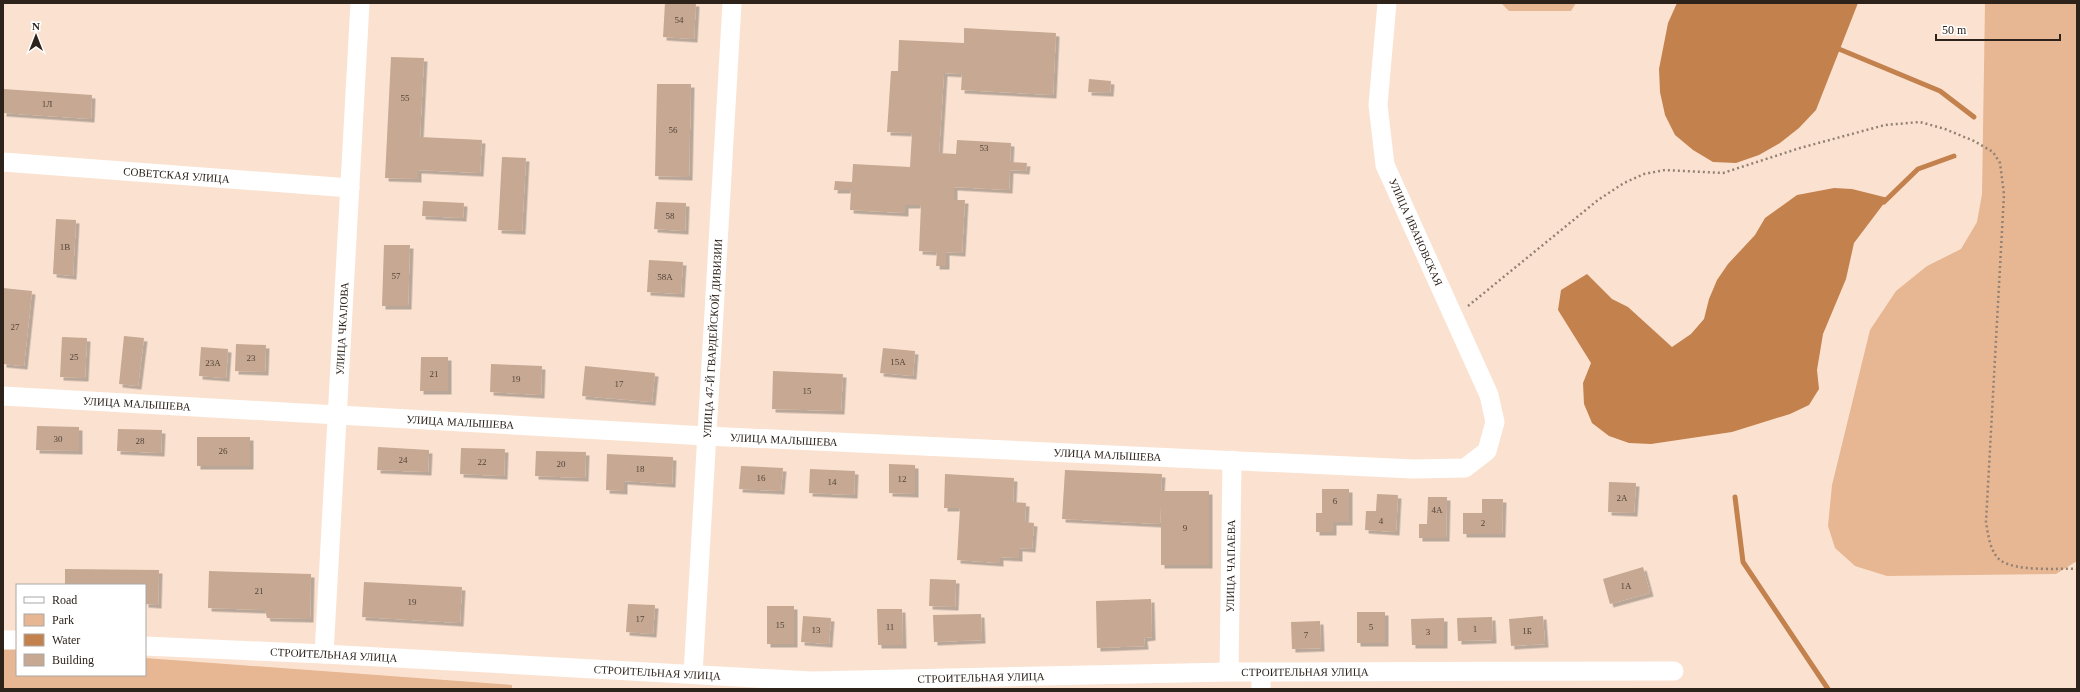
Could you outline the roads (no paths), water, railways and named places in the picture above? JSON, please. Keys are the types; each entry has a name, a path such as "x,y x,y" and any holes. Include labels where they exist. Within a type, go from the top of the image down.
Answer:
{"street":[{"name":"УЛИЦА ЧКАЛОВА","path":"324,654 360,3"},
{"name":"УЛИЦА 47-Й ГВАРДЕЙСКОЙ ДИВИЗИИ","path":"693,674 732,3"},
{"name":"УЛИЦА ИВАНОВСКАЯ","path":"1387,3 1378,105 1385,164 1489,395 1495,422 1487,451"},
{"name":"СОВЕТСКАЯ УЛИЦА","path":"3,162 350,188"},
{"name":"УЛИЦА МАЛЫШЕВА","path":"3,396 706,436 1413,469 1465,468 1487,451"},
{"name":"УЛИЦА ЧАПАЕВА","path":"1229,672 1232,460"},
{"path":"3,640 16,640"},
{"name":"СТРОИТЕЛЬНАЯ УЛИЦА","path":"146,646 693,674 723,682 1229,672 1261,681 1674,671"}],"water":[{"path":"1677,3 1858,3 1816,110 1799,128 1780,143 1759,155 1736,163 1713,162 1693,150 1675,135 1665,115 1660,92 1659,69 1668,23"},
{"path":"1834,188 1852,189 1888,198 1854,243 1846,279 1823,334 1817,370 1819,389 1809,405 1790,414 1732,432 1651,444 1629,443 1609,436 1592,423 1584,404 1583,383 1591,363 1558,310 1561,290 1587,274 1612,299 1628,307 1672,347 1691,334 1704,319 1709,299 1717,280 1728,264 1755,235 1765,218 1797,195"}],"waterway":[{"path":"1839,49 1940,91 1974,117"},
{"path":"1884,202 1918,169 1954,156"},
{"path":"1735,497 1743,562 1828,689"}]}
